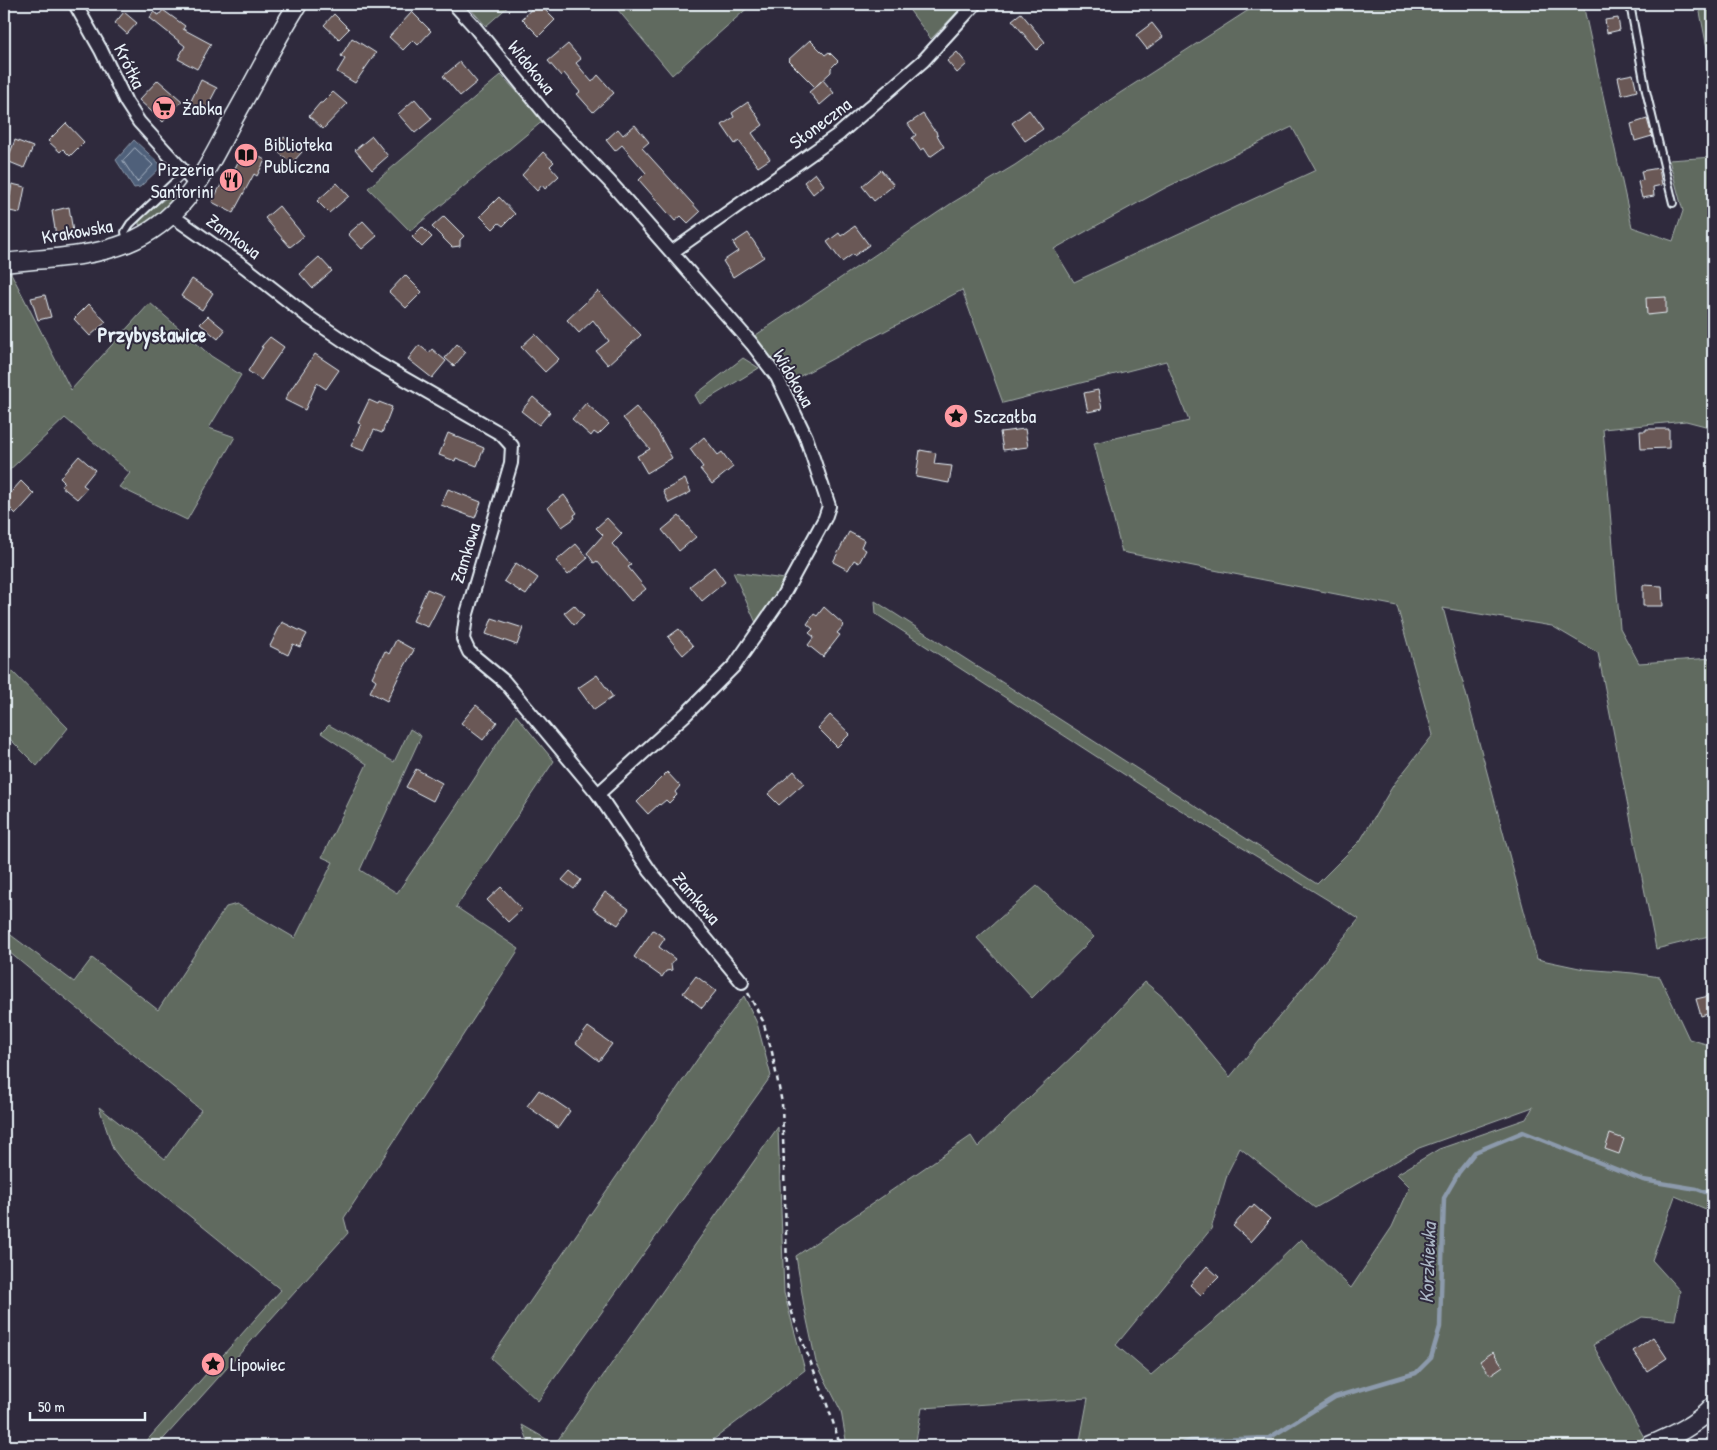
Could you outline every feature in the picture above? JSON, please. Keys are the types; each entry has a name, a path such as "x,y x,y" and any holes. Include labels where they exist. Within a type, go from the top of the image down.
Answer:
{"main road":[{"name":"Krakowska","path":"4,263 94,253 128,243 148,233 171,215 197,186 269,53 298,4"},
{"path":"1649,1446 1677,1433 1705,1415 1713,1406"}],"street":[{"name":"Krótka","path":"75,4 139,122 197,186"},
{"name":"Widokowa","path":"454,4 474,25 552,122 609,181 672,252 752,344 776,376 806,437 829,506 825,518 782,597 735,666 686,714 598,794"},
{"name":"Słoneczna","path":"672,252 840,134 923,61 975,4"},
{"name":"Zamkowa","path":"171,215 246,267 298,309 372,360 501,434 512,446 511,463 466,617 463,639 469,652 504,681 598,794 650,871 742,982"}],"lane":[{"path":"1630,4 1646,91 1673,203"},
{"path":"128,243 125,232 130,224 185,172"}],"path":[{"path":"742,982 763,1021 772,1052 782,1103 788,1300 796,1327 832,1417 840,1446"}],"green space":[{"path":"466,4 511,4 486,26"},
{"path":"613,4 752,4 672,75"},
{"path":"905,4 965,4 931,39"},
{"path":"1258,4 1583,4 1632,227 1673,241 1683,211 1669,160 1713,157 1713,428 1686,421 1603,429 1620,628 1639,663 1713,658 1713,935 1656,949 1598,653 1552,626 1443,608 1537,959 1584,969 1660,977 1689,1039 1713,1046 1713,1212 1675,1196 1652,1260 1680,1291 1675,1320 1642,1317 1593,1345 1646,1441 1626,1446 1079,1446 1088,1398 922,1408 915,1446 847,1446 841,1411 816,1362 796,1256 971,1136 978,1147 1103,1027 1145,982 1164,998 1230,1077 1359,919 1156,795 876,614 875,601 1317,884 1360,841 1394,784 1433,735 1397,606 1122,552 1094,443 1189,421 1166,361 1003,403 962,290 789,382 753,337 952,203 1015,165 1120,93","holes":["1292,127 1316,170 1074,282 1054,249 1165,188","1533,1107 1526,1119 1439,1149 1397,1174 1410,1187 1392,1227 1351,1288 1301,1239 1246,1293 1151,1375 1116,1345 1211,1229 1228,1172 1240,1148 1315,1208 1419,1148"]},
{"path":"1713,5 1713,79 1699,7"},
{"path":"501,75 544,120 410,231 368,188"},
{"path":"173,193 177,196 154,219 139,225 139,222 154,207"},
{"path":"11,273 71,390 150,303 211,356 241,375 209,428 235,437 187,520 119,487 130,473 65,418 4,475 4,274"},
{"path":"743,358 759,368 700,404 695,395"},
{"path":"733,572 784,579 757,625"},
{"path":"4,663 68,728 37,766 4,733"},
{"path":"516,715 554,761 456,907 519,949 344,1218 348,1233 157,1446 142,1446 281,1290 123,1162 113,1149 99,1107 165,1159 201,1110 4,948 4,930 74,982 92,958 158,1010 226,907 237,904 295,938 333,862 322,857 367,764 321,733 329,725 394,762 410,729 421,736 360,870 397,893"},
{"path":"1037,886 1094,937 1032,998 977,938"},
{"path":"744,996 757,1023 771,1076 538,1401 491,1358 719,1028"},
{"path":"778,1127 784,1293 805,1370 705,1446 530,1446 522,1425 555,1444"}],"water":[{"path":"134,140 162,166 140,187 134,188 116,160"}],"building":[{"path":"536,4 539,4 555,20 539,36 522,19"},
{"path":"163,10 185,26 183,29 211,44 197,69 178,59 185,46 150,18 153,12 159,15"},
{"path":"124,12 137,23 127,34 115,23"},
{"path":"412,12 431,31 418,45 413,40 403,50 389,37"},
{"path":"1021,13 1045,42 1037,50 1012,20"},
{"path":"334,14 349,29 339,39 324,25"},
{"path":"1618,18 1620,30 1607,33 1605,20"},
{"path":"1152,23 1163,37 1147,49 1136,35"},
{"path":"352,38 376,53 355,83 337,72 345,59 341,56"},
{"path":"810,40 825,55 829,52 838,61 831,68 831,72 816,86 823,80 834,93 820,105 809,92 815,87 788,60"},
{"path":"568,44 581,59 576,63 592,82 598,75 614,93 593,112 577,94 580,92 564,73 561,76 548,61"},
{"path":"957,52 967,64 957,73 947,61"},
{"path":"460,62 477,82 460,96 443,76"},
{"path":"1633,74 1637,91 1622,95 1618,77"},
{"path":"158,80 182,101 163,122 139,100"},
{"path":"201,80 217,88 205,111 190,103"},
{"path":"333,92 347,104 323,129 309,116"},
{"path":"415,99 432,119 415,133 398,114"},
{"path":"748,102 763,125 752,133 770,159 758,167 739,141 735,144 722,125 734,117 732,113"},
{"path":"1029,110 1043,129 1025,141 1012,123"},
{"path":"923,114 936,131 944,147 930,157 924,148 920,150 912,138 916,135 908,124"},
{"path":"1647,119 1652,136 1635,141 1631,124"},
{"path":"66,123 84,142 70,156 63,149 60,152 48,141"},
{"path":"635,125 649,142 642,148 700,212 688,223 681,216 675,221 639,180 646,173 622,145 615,151 606,140 618,129 623,135"},
{"path":"372,136 388,156 372,170 355,150"},
{"path":"284,137 302,152 292,163 274,149"},
{"path":"15,140 33,147 24,168 7,161"},
{"path":"245,149 265,160 257,176 254,174 233,213 212,202 224,179 228,181"},
{"path":"543,152 554,162 550,166 559,176 545,189 542,185 537,191 522,175"},
{"path":"1659,168 1662,185 1653,187 1654,196 1642,198 1638,182 1643,180 1641,171"},
{"path":"881,170 894,185 874,201 862,186"},
{"path":"815,173 824,185 813,194 804,182"},
{"path":"337,183 349,196 329,213 317,201"},
{"path":"12,184 25,187 20,213 4,210 4,196 10,196"},
{"path":"499,197 515,214 503,226 499,223 493,229 480,216"},
{"path":"279,206 304,236 290,247 265,218"},
{"path":"69,207 73,232 56,235 52,211"},
{"path":"444,216 464,236 460,240 460,246 452,247 432,227"},
{"path":"363,221 377,236 362,249 348,234"},
{"path":"855,226 869,245 842,262 827,242 839,233 841,236"},
{"path":"422,227 432,237 422,247 412,237"},
{"path":"748,233 764,257 733,277 723,261 738,251 733,243"},
{"path":"319,257 332,271 312,288 300,274"},
{"path":"405,275 422,292 406,308 389,292"},
{"path":"192,279 213,293 202,310 181,296"},
{"path":"598,291 641,335 608,365 596,351 609,341 593,320 579,333 567,320"},
{"path":"45,295 51,317 38,320 31,298"},
{"path":"1666,297 1666,313 1647,315 1646,298"},
{"path":"89,304 106,322 90,336 74,319"},
{"path":"208,316 225,330 218,339 200,324"},
{"path":"535,334 559,359 545,372 521,347"},
{"path":"270,337 284,347 261,380 248,371 263,347 261,347"},
{"path":"457,344 466,352 454,366 445,358"},
{"path":"419,345 429,353 432,349 446,361 432,378 408,359"},
{"path":"315,354 339,370 326,389 317,383 305,410 285,400"},
{"path":"1098,390 1102,409 1088,412 1084,393"},
{"path":"533,397 550,412 539,425 521,411"},
{"path":"369,400 392,407 382,433 374,430 364,451 351,446 361,424 358,423"},
{"path":"586,403 609,424 598,435 594,432 591,436 572,419"},
{"path":"636,407 657,431 672,458 647,473 637,456 650,449 623,418"},
{"path":"1025,429 1028,447 1003,450 1000,432"},
{"path":"1646,429 1669,429 1669,448 1641,449 1640,431 1646,431"},
{"path":"448,433 484,448 477,466 456,458 455,461 439,455"},
{"path":"704,437 718,455 722,452 733,467 712,484 700,469 703,467 690,449"},
{"path":"920,450 936,453 934,464 952,466 949,483 916,477"},
{"path":"79,456 95,470 83,485 87,488 77,499 61,486 64,482 60,478"},
{"path":"685,479 691,492 669,503 663,491"},
{"path":"21,481 34,494 16,514 4,500"},
{"path":"448,489 481,502 475,518 441,505"},
{"path":"564,495 577,513 574,515 575,518 562,527 548,507"},
{"path":"679,516 696,537 679,551 662,530"},
{"path":"607,518 622,534 612,544 631,565 628,567 646,589 631,601 597,561 594,563 587,553 603,535 596,528"},
{"path":"849,532 864,540 861,547 866,550 859,563 854,560 848,570 833,562"},
{"path":"576,544 588,558 568,575 556,561"},
{"path":"516,563 538,578 526,595 504,581"},
{"path":"714,567 725,582 702,601 690,586"},
{"path":"1643,585 1662,586 1663,606 1643,606"},
{"path":"427,589 444,596 428,627 413,621"},
{"path":"574,605 584,616 574,625 564,613"},
{"path":"824,607 844,625 837,633 840,635 823,657 808,645 814,637 809,633 813,629 807,624 814,614 817,616"},
{"path":"492,618 523,628 517,645 486,634"},
{"path":"282,622 307,634 300,647 293,644 288,655 270,646"},
{"path":"679,629 693,646 683,655 668,637"},
{"path":"396,640 414,650 387,701 370,692 376,680 372,677 385,651 389,654"},
{"path":"597,675 613,697 594,710 578,688"},
{"path":"476,705 497,722 483,740 461,723"},
{"path":"830,715 850,734 837,747 818,728"},
{"path":"416,769 442,783 433,801 406,787"},
{"path":"794,771 804,783 779,805 768,794"},
{"path":"667,772 680,786 675,792 677,795 669,803 666,800 659,804 648,814 637,802"},
{"path":"570,871 581,880 574,889 562,880"},
{"path":"501,887 522,909 508,922 487,900"},
{"path":"605,892 629,909 618,925 593,909"},
{"path":"653,930 665,938 659,947 675,959 671,964 672,970 666,971 662,977 634,957"},
{"path":"696,976 716,991 702,1008 683,993"},
{"path":"1713,995 1713,1012 1701,1016 1696,999"},
{"path":"588,1027 612,1044 599,1061 576,1043"},
{"path":"539,1090 570,1111 558,1128 527,1106"},
{"path":"1610,1134 1624,1139 1619,1154 1605,1149"},
{"path":"1254,1205 1270,1219 1251,1242 1233,1226"},
{"path":"1207,1266 1219,1277 1201,1295 1190,1285"},
{"path":"1653,1337 1667,1358 1647,1371 1633,1351"},
{"path":"1493,1352 1503,1366 1490,1375 1480,1361"}],"waterway":[{"name":"Korzkiewka","path":"1176,1446 1190,1441 1269,1438 1335,1397 1416,1373 1431,1358 1440,1327 1444,1198 1459,1172 1475,1152 1523,1132 1643,1180 1697,1189 1713,1195"}],"place":[{"name":"Żabka","path":"164,108"},
{"name":"Biblioteka Publiczna","path":"246,155"},
{"name":"Pizzeria Santorini","path":"231,180"},
{"name":"Szczałba","path":"956,416"},
{"name":"Lipowiec","path":"213,1364"}],"district":[{"name":"Przybysławice","path":"152,334"}]}
